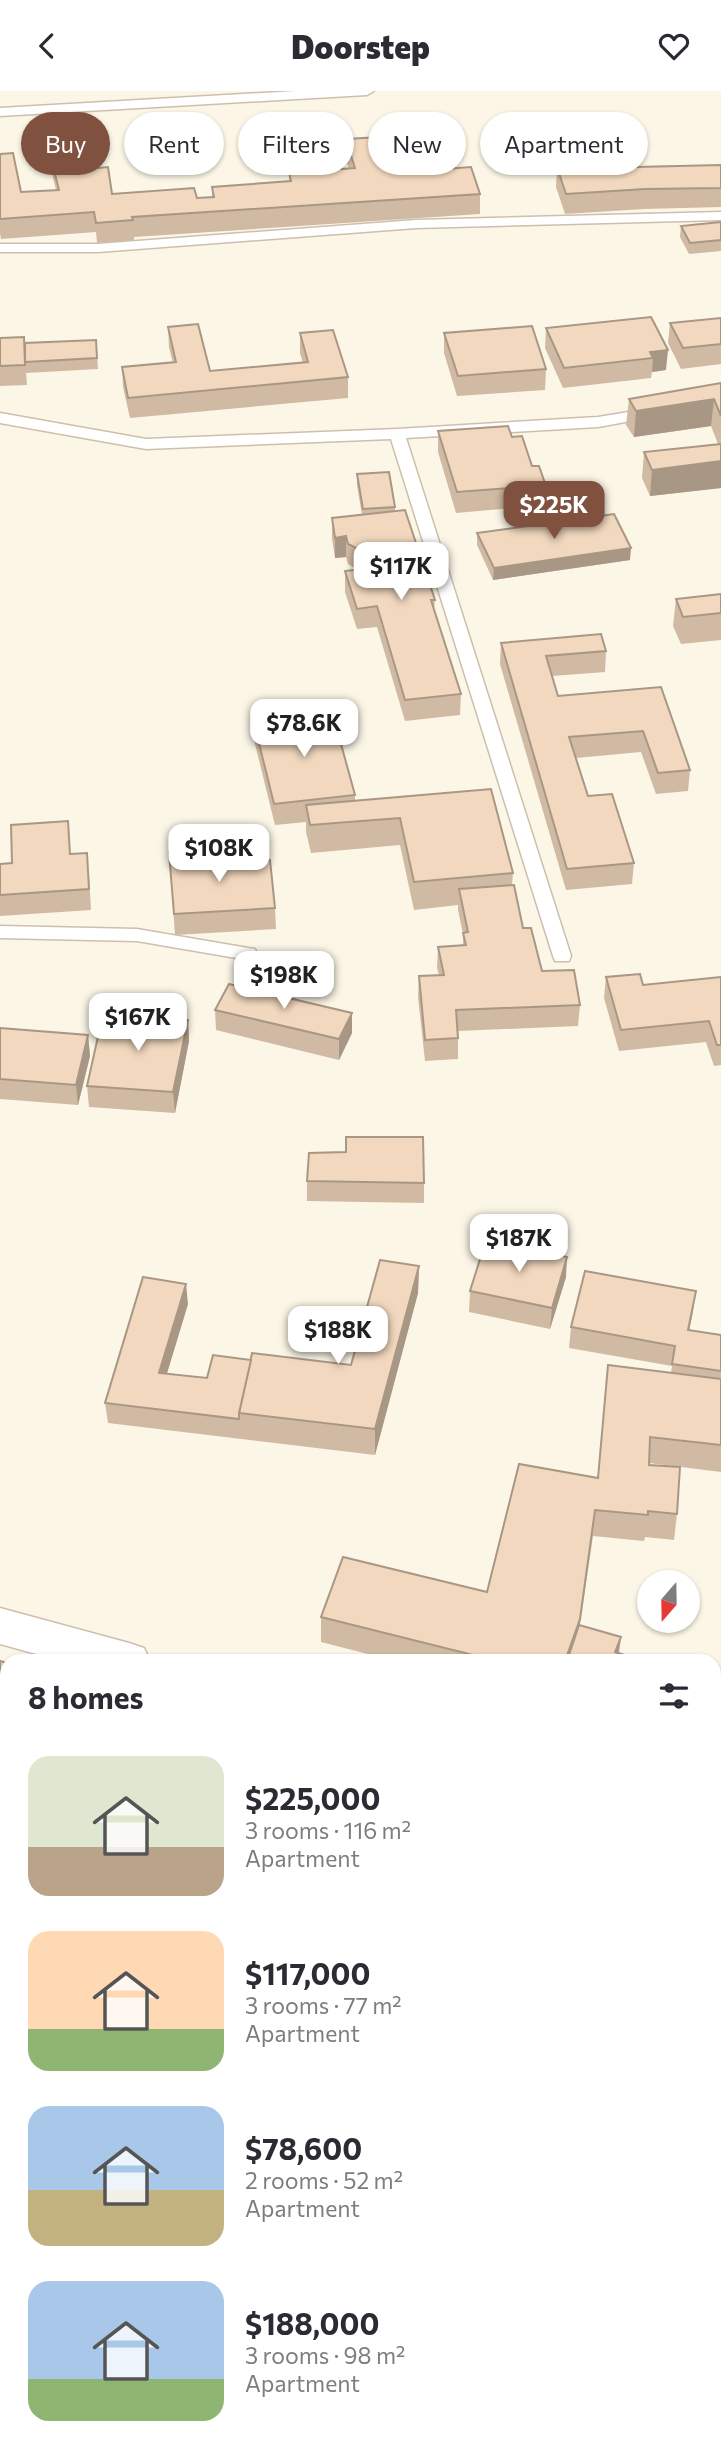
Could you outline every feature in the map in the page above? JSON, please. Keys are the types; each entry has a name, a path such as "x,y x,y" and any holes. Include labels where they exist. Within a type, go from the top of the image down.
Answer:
{"street":[{"path":"0,1626 103,1654"}],"lane":[{"path":"0,112 263,94 367,91"},
{"path":"0,248 98,248 416,224 721,216"},
{"path":"0,418 146,444 397,434 598,422 666,411"},
{"path":"397,434 562,956"},
{"path":"0,932 137,935 248,954"}],"building":[{"path":"368,138 368,175 466,175 466,167 471,167 480,194 132,217 133,220 96,223 94,212 0,219 0,154 13,153 21,192 59,190 55,175 109,175 112,194 194,188 197,198 214,197 212,187 291,181 290,175 354,175 354,139"},
{"path":"721,165 721,188 566,194 560,175 648,175 648,167"},
{"path":"721,222 721,240 690,243 681,226"},
{"path":"651,317 668,350 650,352 653,358 564,368 546,328"},
{"path":"721,318 721,344 683,348 670,323"},
{"path":"198,324 210,371 308,362 300,333 333,330 348,377 128,398 122,367 176,362 168,327"},
{"path":"532,326 546,369 458,376 444,333"},
{"path":"24,337 25,365 0,366 0,338"},
{"path":"96,340 97,358 25,362 25,343"},
{"path":"721,383 721,416 714,399 636,411 629,399"},
{"path":"508,426 512,437 522,436 532,466 539,466 548,492 527,494 525,487 457,492 438,431"},
{"path":"721,444 721,461 652,470 644,452"},
{"path":"389,472 395,507 363,509 357,474"},
{"path":"405,510 435,600 431,600 461,694 405,700 377,606 357,609 345,571 380,567 375,549 356,548 348,544 346,536 335,538 332,518"},
{"path":"614,514 631,548 494,568 477,533"},
{"path":"721,594 721,613 683,617 676,599"},
{"path":"601,634 606,651 546,656 558,696 661,687 690,770 658,773 643,731 569,737 588,796 612,794 634,863 567,869 501,643"},
{"path":"333,715 355,795 274,804 254,723"},
{"path":"491,789 513,873 414,882 400,818 310,825 306,805"},
{"path":"68,821 70,854 87,853 89,889 0,895 0,864 12,863 11,825"},
{"path":"204,849 205,864 270,860 275,908 174,914 169,852"},
{"path":"514,885 523,928 531,928 542,971 574,970 580,1005 456,1010 458,1038 425,1040 419,976 444,975 438,947 466,945 463,933 468,932 459,889"},
{"path":"640,974 643,985 721,977 721,1045 717,1045 709,1021 621,1030 606,977"},
{"path":"229,984 352,1013 339,1039 215,1010"},
{"path":"103,1014 188,1020 173,1092 87,1086"},
{"path":"0,1028 88,1035 76,1085 0,1079"},
{"path":"346,1137 423,1137 424,1183 307,1181 309,1153 346,1152"},
{"path":"486,1240 567,1257 552,1308 470,1291"},
{"path":"380,1260 419,1266 375,1429 239,1413 252,1353 351,1365"},
{"path":"585,1271 696,1291 688,1330 721,1335 721,1371 672,1364 675,1346 571,1327"},
{"path":"143,1277 186,1284 159,1373 207,1378 213,1355 251,1360 239,1419 105,1403"},
{"path":"608,1365 721,1379 721,1445 650,1437 649,1465 680,1467 677,1514 648,1511 648,1515 595,1510 580,1619 568,1654 469,1654 321,1617 343,1557 487,1592 519,1464 598,1478"},
{"path":"579,1625 621,1637 615,1652 621,1654 569,1654"}]}
